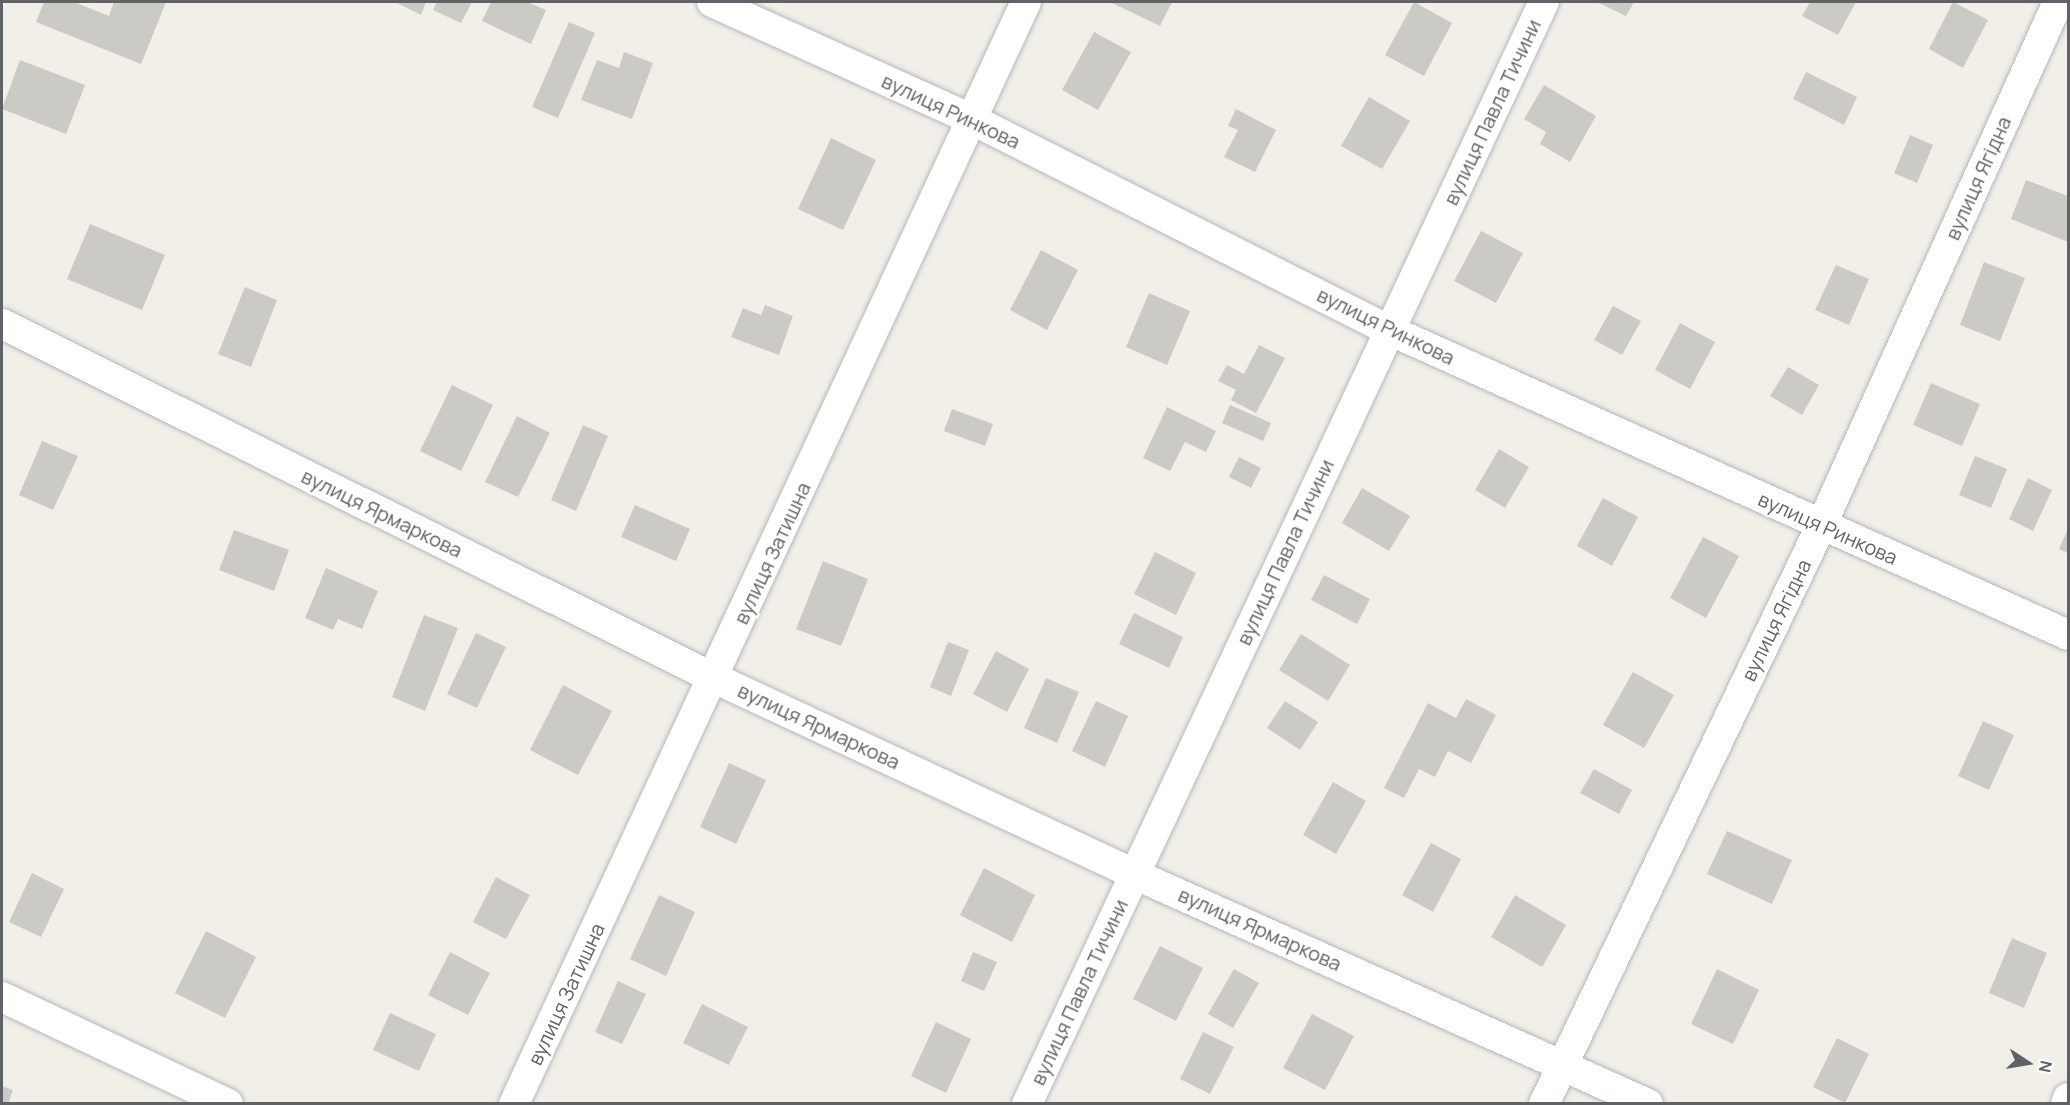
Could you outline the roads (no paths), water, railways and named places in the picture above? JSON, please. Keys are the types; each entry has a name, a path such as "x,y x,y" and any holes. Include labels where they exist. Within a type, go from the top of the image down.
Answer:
{"street":[{"name":"вулиця Ринкова","path":"712,2 971,119 1389,330 2068,635"},
{"name":"вулиця Затишна","path":"514,1104 714,678 1026,2"},
{"name":"вулиця Павла Тичини","path":"1027,1104 1544,2"},
{"name":"вулиця Ягідна","path":"1544,1104 1821,526 2058,2"},
{"name":"вулиця Ярмаркова","path":"2,324 714,678 1134,874 1563,1062 1648,1104"},
{"path":"2,997 228,1104"},
{"path":"2066,1104 2068,1098"}]}
